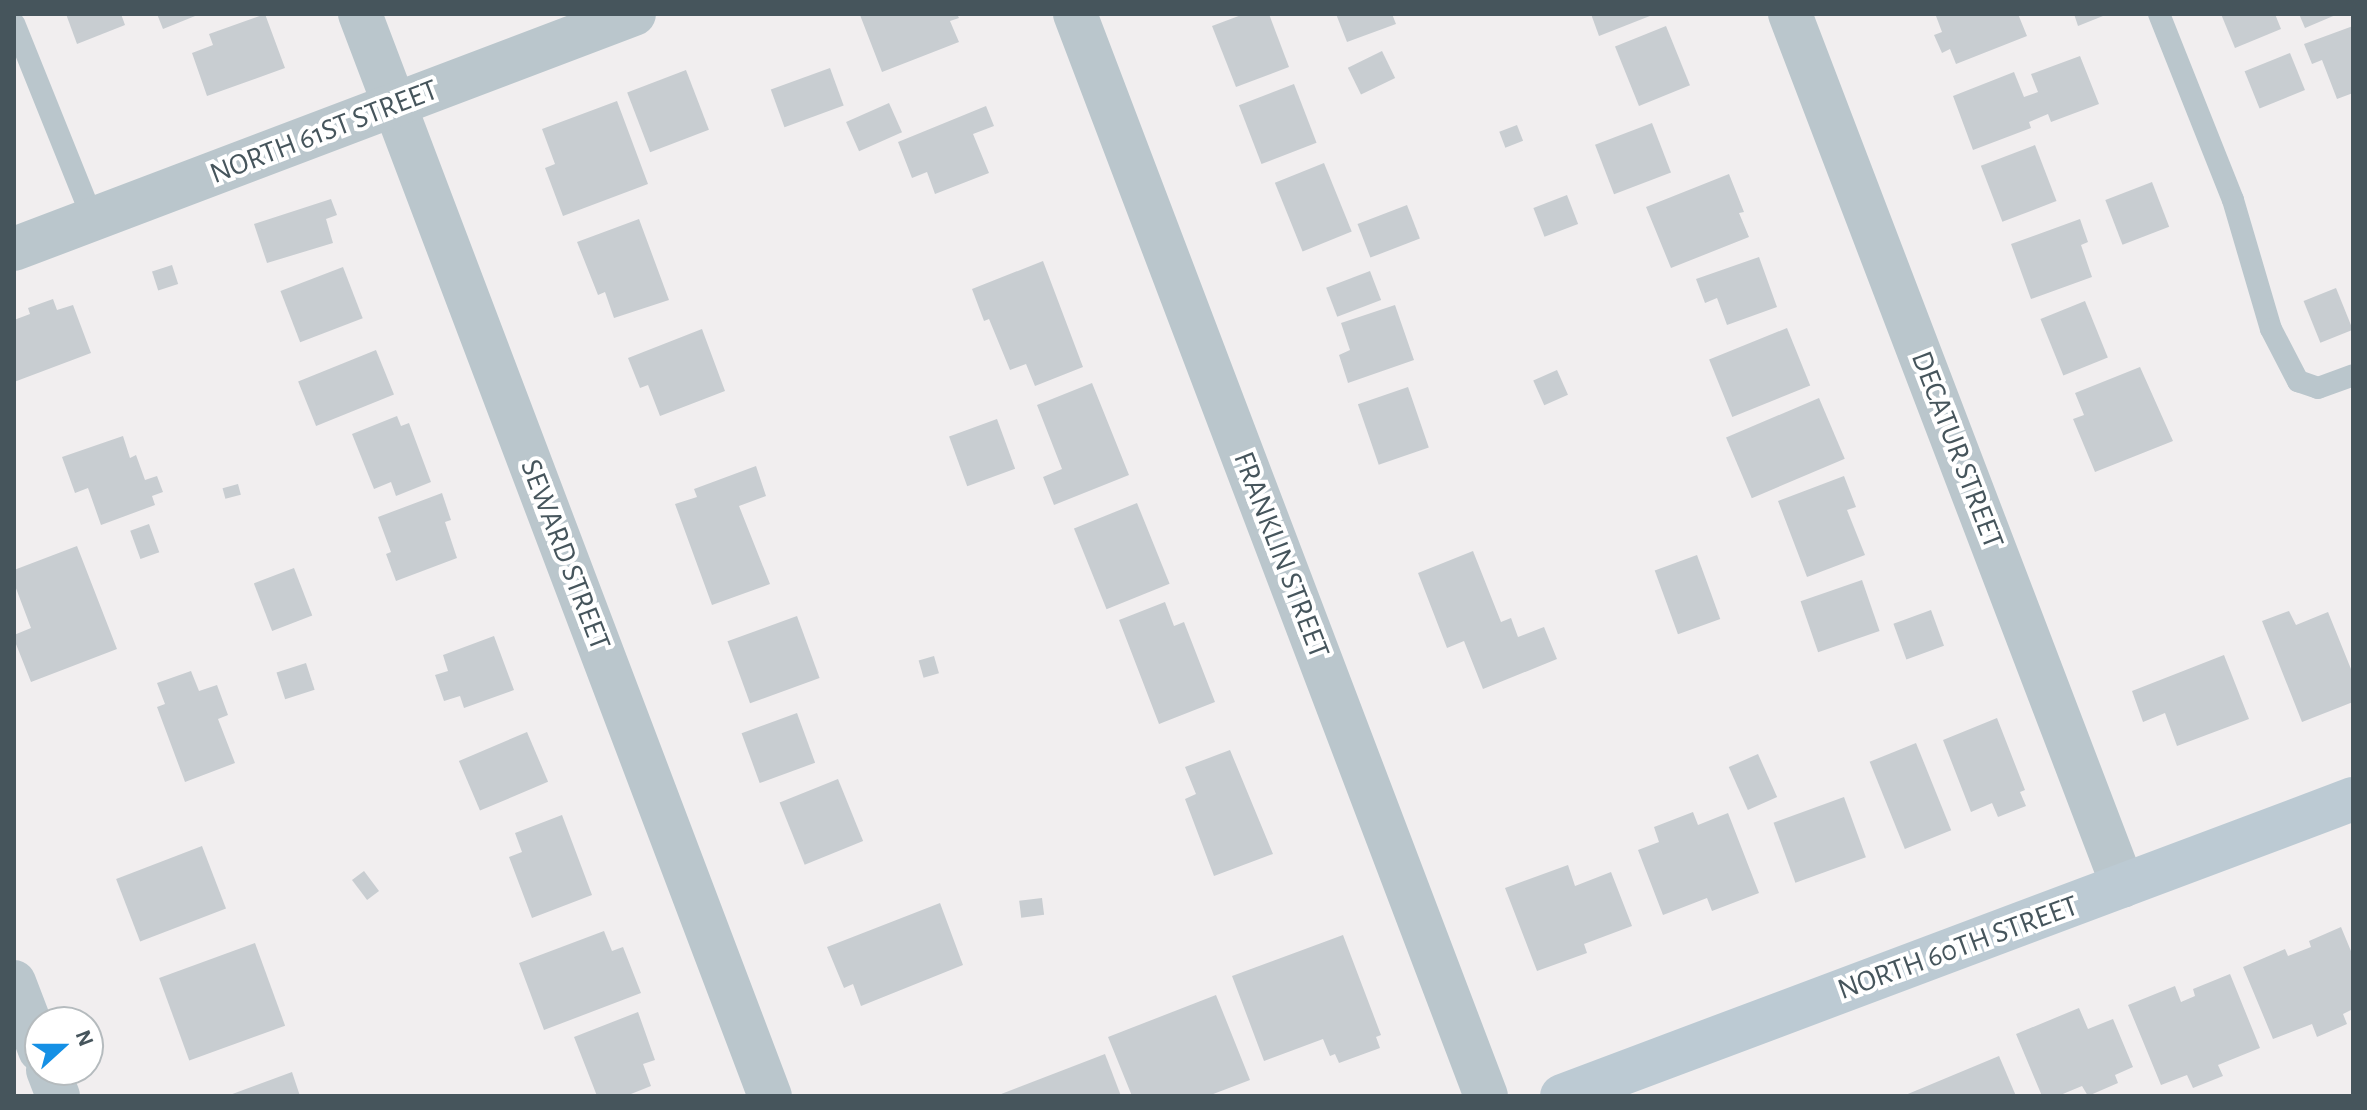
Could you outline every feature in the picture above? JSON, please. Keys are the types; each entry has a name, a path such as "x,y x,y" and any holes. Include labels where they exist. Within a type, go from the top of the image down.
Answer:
{"street":[{"name":"SEWARD STREET","path":"360,14 770,1096"},
{"name":"NORTH 61ST STREET","path":"14,249 634,14"},
{"name":"FRANKLIN STREET","path":"1075,14 1486,1096"},
{"name":"DECATUR STREET","path":"1790,14 2123,886"},
{"name":"NORTH 60TH STREET","path":"1562,1096 2353,799"},
{"path":"14,982 24,1008"}],"lane":[{"path":"2159,14 2233,200 2271,329 2298,381 2318,388 2353,375"},
{"path":"14,23 93,220"}],"building":[{"path":"66,14 121,14 125,25 77,44"},
{"path":"157,14 200,14 163,29"},
{"path":"265,14 285,68 207,96 192,53 213,45 209,34"},
{"path":"957,14 959,18 950,21 959,42 882,72 860,15"},
{"path":"1244,14 1269,14 1289,67 1236,87 1212,26"},
{"path":"1336,14 1392,14 1396,24 1347,42"},
{"path":"1591,14 1655,14 1599,36"},
{"path":"2018,14 2027,36 1956,64 1950,49 1942,53 1934,35 1942,32 1936,16"},
{"path":"2074,14 2108,14 2078,26"},
{"path":"2221,14 2275,14 2281,29 2235,48"},
{"path":"2299,14 2338,14 2305,28"},
{"path":"1666,26 1690,85 1639,106 1615,47"},
{"path":"2353,26 2353,93 2337,99 2322,60 2312,64 2304,44"},
{"path":"1382,51 1395,78 1361,95 1348,68"},
{"path":"2290,53 2305,90 2260,108 2245,71"},
{"path":"2080,56 2099,104 2051,122 2048,114 2029,122 2031,128 1973,150 1953,96 2014,72 2024,97 2038,92 2031,74"},
{"path":"830,68 844,106 784,127 771,90"},
{"path":"686,70 709,130 650,152 627,93"},
{"path":"1294,84 1317,143 1261,164 1239,105"},
{"path":"617,101 648,184 563,216 545,168 555,164 542,129"},
{"path":"889,103 902,132 859,151 846,122"},
{"path":"986,106 994,126 973,134 989,173 935,194 927,172 912,178 898,142"},
{"path":"1652,123 1671,172 1614,194 1595,145"},
{"path":"1517,125 1523,141 1505,148 1499,132"},
{"path":"2035,145 2057,201 2002,222 1981,166"},
{"path":"1324,163 1352,232 1303,251 1275,183"},
{"path":"1729,174 1744,212 1739,213 1749,237 1671,268 1646,207"},
{"path":"2152,182 2169,227 2123,245 2105,200"},
{"path":"1567,195 1578,224 1545,237 1533,208"},
{"path":"331,199 337,215 326,219 333,243 267,263 254,224"},
{"path":"1407,205 1420,239 1370,258 1358,224"},
{"path":"639,219 669,300 614,318 605,292 598,295 577,242"},
{"path":"2080,219 2088,242 2081,245 2092,277 2031,299 2011,244"},
{"path":"1759,257 1777,307 1727,325 1717,298 1705,303 1696,279"},
{"path":"1043,261 1083,367 1035,386 1026,364 1010,370 989,319 984,321 972,289"},
{"path":"172,265 178,284 158,291 152,271"},
{"path":"343,267 363,318 300,342 280,291"},
{"path":"1370,271 1381,300 1337,317 1326,288"},
{"path":"2336,288 2353,330 2320,343 2304,301"},
{"path":"53,299 57,310 73,305 91,353 14,382 14,320 30,314 28,308"},
{"path":"2085,301 2108,358 2063,376 2040,319"},
{"path":"1395,305 1414,360 1348,383 1339,355 1350,350 1341,323"},
{"path":"1787,328 1810,385 1732,417 1709,359"},
{"path":"702,329 725,391 660,416 648,385 640,388 628,358"},
{"path":"376,350 394,395 316,426 298,381"},
{"path":"2140,367 2173,441 2095,472 2073,419 2084,415 2075,393"},
{"path":"1557,370 1568,395 1544,405 1533,381"},
{"path":"1092,383 1129,475 1054,505 1043,477 1062,469 1037,405"},
{"path":"1408,387 1429,448 1379,465 1358,404"},
{"path":"1819,398 1845,459 1752,498 1726,437"},
{"path":"397,416 401,426 409,423 431,482 396,496 391,482 374,489 352,434"},
{"path":"997,419 1015,469 967,486 949,436"},
{"path":"123,436 130,458 136,455 145,480 157,476 163,492 152,496 155,505 101,525 88,488 75,493 62,457"},
{"path":"756,466 766,496 739,506 770,584 712,605 675,504 697,497 694,489"},
{"path":"1844,476 1856,507 1847,510 1865,555 1807,577 1778,501"},
{"path":"238,484 241,495 225,499 223,488"},
{"path":"442,493 451,520 445,522 457,558 396,581 386,554 391,552 378,517"},
{"path":"1137,503 1170,584 1107,609 1074,528"},
{"path":"149,524 159,552 140,559 130,531"},
{"path":"77,546 117,649 31,682 14,639 14,635 31,628 14,583 14,570"},
{"path":"1473,551 1501,622 1511,618 1518,637 1544,627 1557,659 1483,689 1464,641 1447,648 1418,573"},
{"path":"1697,555 1720,619 1678,634 1655,570"},
{"path":"294,568 312,616 272,631 254,583"},
{"path":"1862,580 1880,631 1818,652 1801,601"},
{"path":"1165,602 1174,626 1184,622 1215,702 1159,724 1119,620"},
{"path":"1931,610 1944,646 1906,659 1893,624"},
{"path":"2289,611 2296,625 2328,612 2353,674 2353,702 2302,722 2262,621"},
{"path":"797,616 820,678 750,703 727,641"},
{"path":"494,636 514,690 464,708 460,696 444,701 435,675 448,671 443,655"},
{"path":"2224,655 2249,719 2177,746 2165,713 2143,722 2132,691"},
{"path":"934,656 939,673 924,678 919,660"},
{"path":"306,663 315,690 285,699 277,673"},
{"path":"191,671 199,691 217,685 228,715 218,719 235,763 185,782 157,707 165,704 157,683"},
{"path":"797,713 815,763 760,783 742,733"},
{"path":"1997,718 2025,790 2020,792 2026,806 1998,817 1992,803 1971,812 1943,740"},
{"path":"527,732 548,782 480,811 459,761"},
{"path":"1916,743 1951,830 1905,849 1870,762"},
{"path":"1230,750 1273,854 1214,876 1185,799 1196,794 1185,767"},
{"path":"1758,754 1777,797 1748,810 1729,767"},
{"path":"838,779 863,841 805,865 780,803"},
{"path":"1844,797 1866,857 1795,883 1774,823"},
{"path":"1693,812 1698,825 1728,813 1759,893 1712,911 1707,898 1663,915 1638,850 1659,842 1654,827"},
{"path":"562,815 592,895 532,918 509,857 522,852 515,833"},
{"path":"202,846 226,909 140,942 116,879"},
{"path":"1568,865 1575,886 1611,872 1632,926 1584,944 1587,953 1537,971 1505,888"},
{"path":"364,871 379,891 367,900 352,880"},
{"path":"1042,898 1044,915 1021,918 1019,901"},
{"path":"940,903 963,965 861,1006 853,984 844,988 827,947"},
{"path":"2341,927 2353,956 2353,1009 2343,1014 2347,1024 2317,1037 2312,1024 2273,1039 2243,967 2285,949 2288,956 2311,947 2309,941"},
{"path":"604,931 612,951 623,947 641,993 544,1030 519,963"},
{"path":"1343,935 1381,1035 1376,1037 1380,1048 1339,1063 1335,1054 1330,1056 1323,1039 1264,1061 1232,976"},
{"path":"255,943 285,1026 189,1061 159,978"},
{"path":"2230,974 2260,1048 2218,1065 2223,1076 2193,1088 2187,1075 2161,1085 2128,1005 2175,986 2181,1002 2195,996 2193,989"},
{"path":"1216,995 1250,1080 1208,1096 1132,1096 1108,1037"},
{"path":"2079,1008 2088,1029 2113,1019 2133,1067 2115,1075 2118,1083 2088,1096 2082,1086 2058,1096 2042,1096 2016,1034"},
{"path":"638,1012 655,1060 643,1064 651,1086 626,1096 597,1096 574,1037"},
{"path":"1105,1054 1121,1096 996,1096"},
{"path":"1999,1056 2016,1096 1903,1096"},
{"path":"292,1072 300,1096 227,1096"}]}
